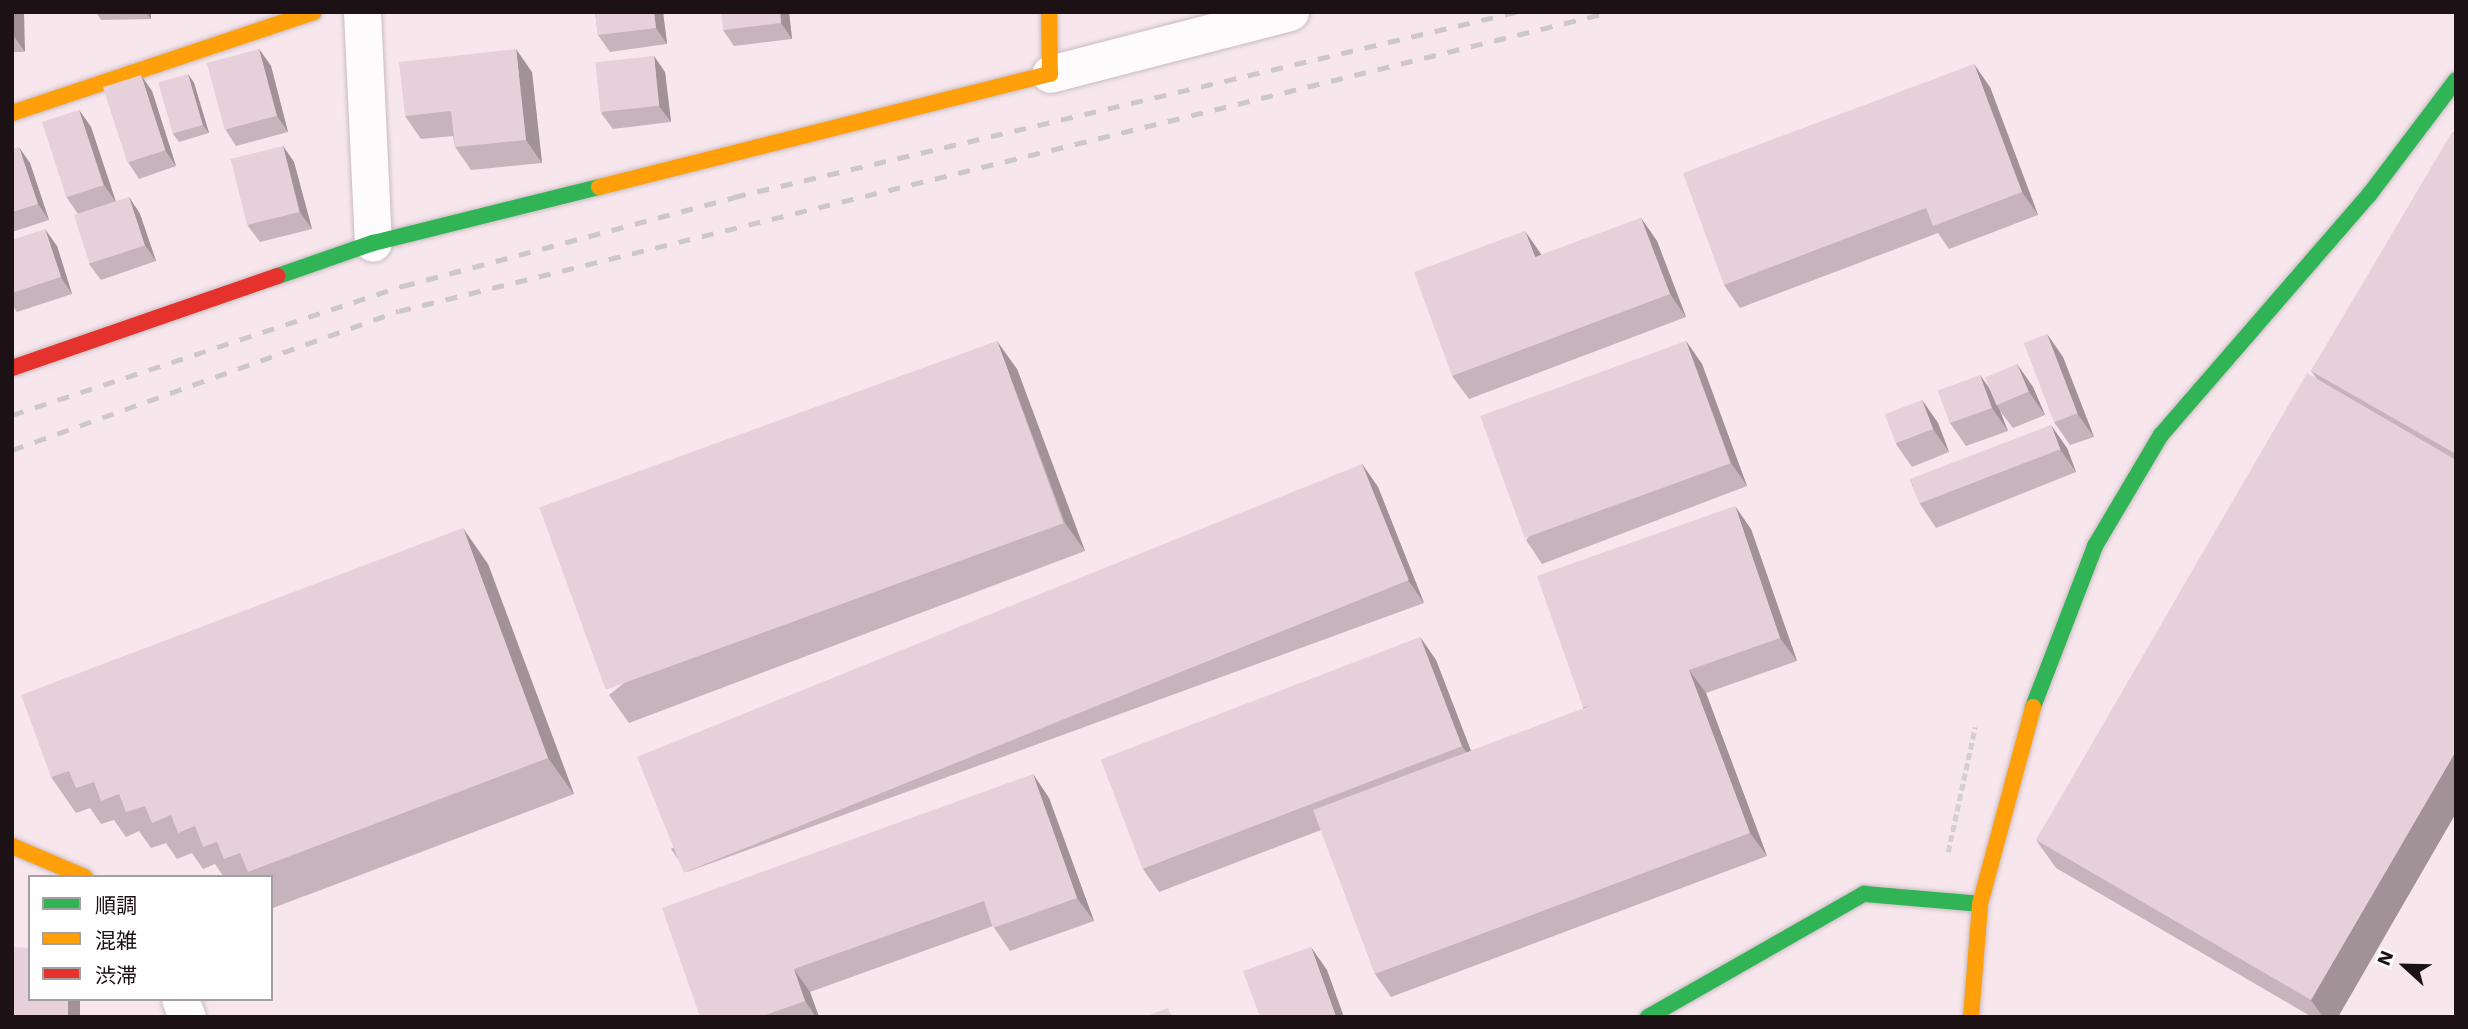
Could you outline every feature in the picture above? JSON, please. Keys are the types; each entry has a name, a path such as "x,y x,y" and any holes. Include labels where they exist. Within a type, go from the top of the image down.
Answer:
{"street":[{"path":"12,113 314,12"},
{"path":"362,12 373,243"},
{"path":"1049,12 1050,74"},
{"path":"12,368 373,243 1290,12"},
{"path":"1971,1017 1980,904 2041,679 2095,545 2161,435 2369,195 2456,80"},
{"path":"12,846 80,875"},
{"path":"1648,1017 1688,1008 1864,894 1980,904"}],"building":[{"path":"595,12 654,12 656,28 598,35"},
{"path":"721,12 780,12 781,23 723,30"},
{"path":"259,49 277,116 225,130 207,63"},
{"path":"516,49 526,140 455,147 451,111 405,116 399,62"},
{"path":"654,56 659,106 601,112 595,62"},
{"path":"1974,64 2022,192 1933,226 1926,208 1724,285 1683,173"},
{"path":"188,74 203,125 173,133 158,83"},
{"path":"141,75 165,150 127,162 103,87"},
{"path":"79,110 103,185 66,197 42,122"},
{"path":"2452,132 2456,132 2456,454 2311,371"},
{"path":"283,146 299,212 247,225 231,159"},
{"path":"19,147 38,204 12,212 12,149"},
{"path":"129,197 145,246 90,263 74,215"},
{"path":"1641,218 1670,294 1452,376 1414,272 1525,231 1535,257"},
{"path":"45,229 61,277 12,293 12,240"},
{"path":"2047,334 2077,413 2054,422 2024,343"},
{"path":"997,341 1063,523 606,690 539,508"},
{"path":"1686,341 1730,463 1525,538 1480,416"},
{"path":"2017,364 2029,392 1997,405 1985,378"},
{"path":"2307,373 2456,460 2456,751 2311,1000 2036,840"},
{"path":"1980,375 1992,408 1950,423 1938,390"},
{"path":"1922,400 1933,429 1896,443 1885,414"},
{"path":"2051,425 2060,449 1919,503 1910,479"},
{"path":"1362,464 1409,580 684,873 637,757"},
{"path":"1735,506 1780,638 1689,670 1750,833 1375,974 1313,810 1590,706 1583,707 1537,576"},
{"path":"463,528 548,758 248,872 240,853 224,859 217,842 203,847 195,826 178,833 171,815 152,823 145,806 126,812 119,794 101,801 94,782 76,788 69,771 51,777 21,695"},
{"path":"1420,637 1462,746 1143,869 1101,760"},
{"path":"1033,774 1077,898 993,928 984,901 794,969 805,1001 760,1017 700,1017 662,908"},
{"path":"12,947 28,948 28,1001 68,1001 68,1017 12,1017"},
{"path":"1311,947 1336,1017 1260,1017 1243,971"},
{"path":"1168,1008 1172,1017 1144,1017"}],"railway":[{"path":"12,415 403,286 734,197 1516,12"},
{"path":"12,450 399,311 1610,12"}],"traffic: fast":[{"path":"2033,707 2095,546 2161,435 2369,195 2456,80"},
{"path":"278,276 373,243 599,187"},
{"path":"1648,1017 1864,894 1980,904"}],"traffic: slow":[{"path":"12,113 314,12"},
{"path":"599,187 1050,74 1049,12"},
{"path":"1971,1017 1980,904 2033,707"},
{"path":"12,846 80,875"}],"traffic: jam":[{"path":"12,368 278,276"}]}
